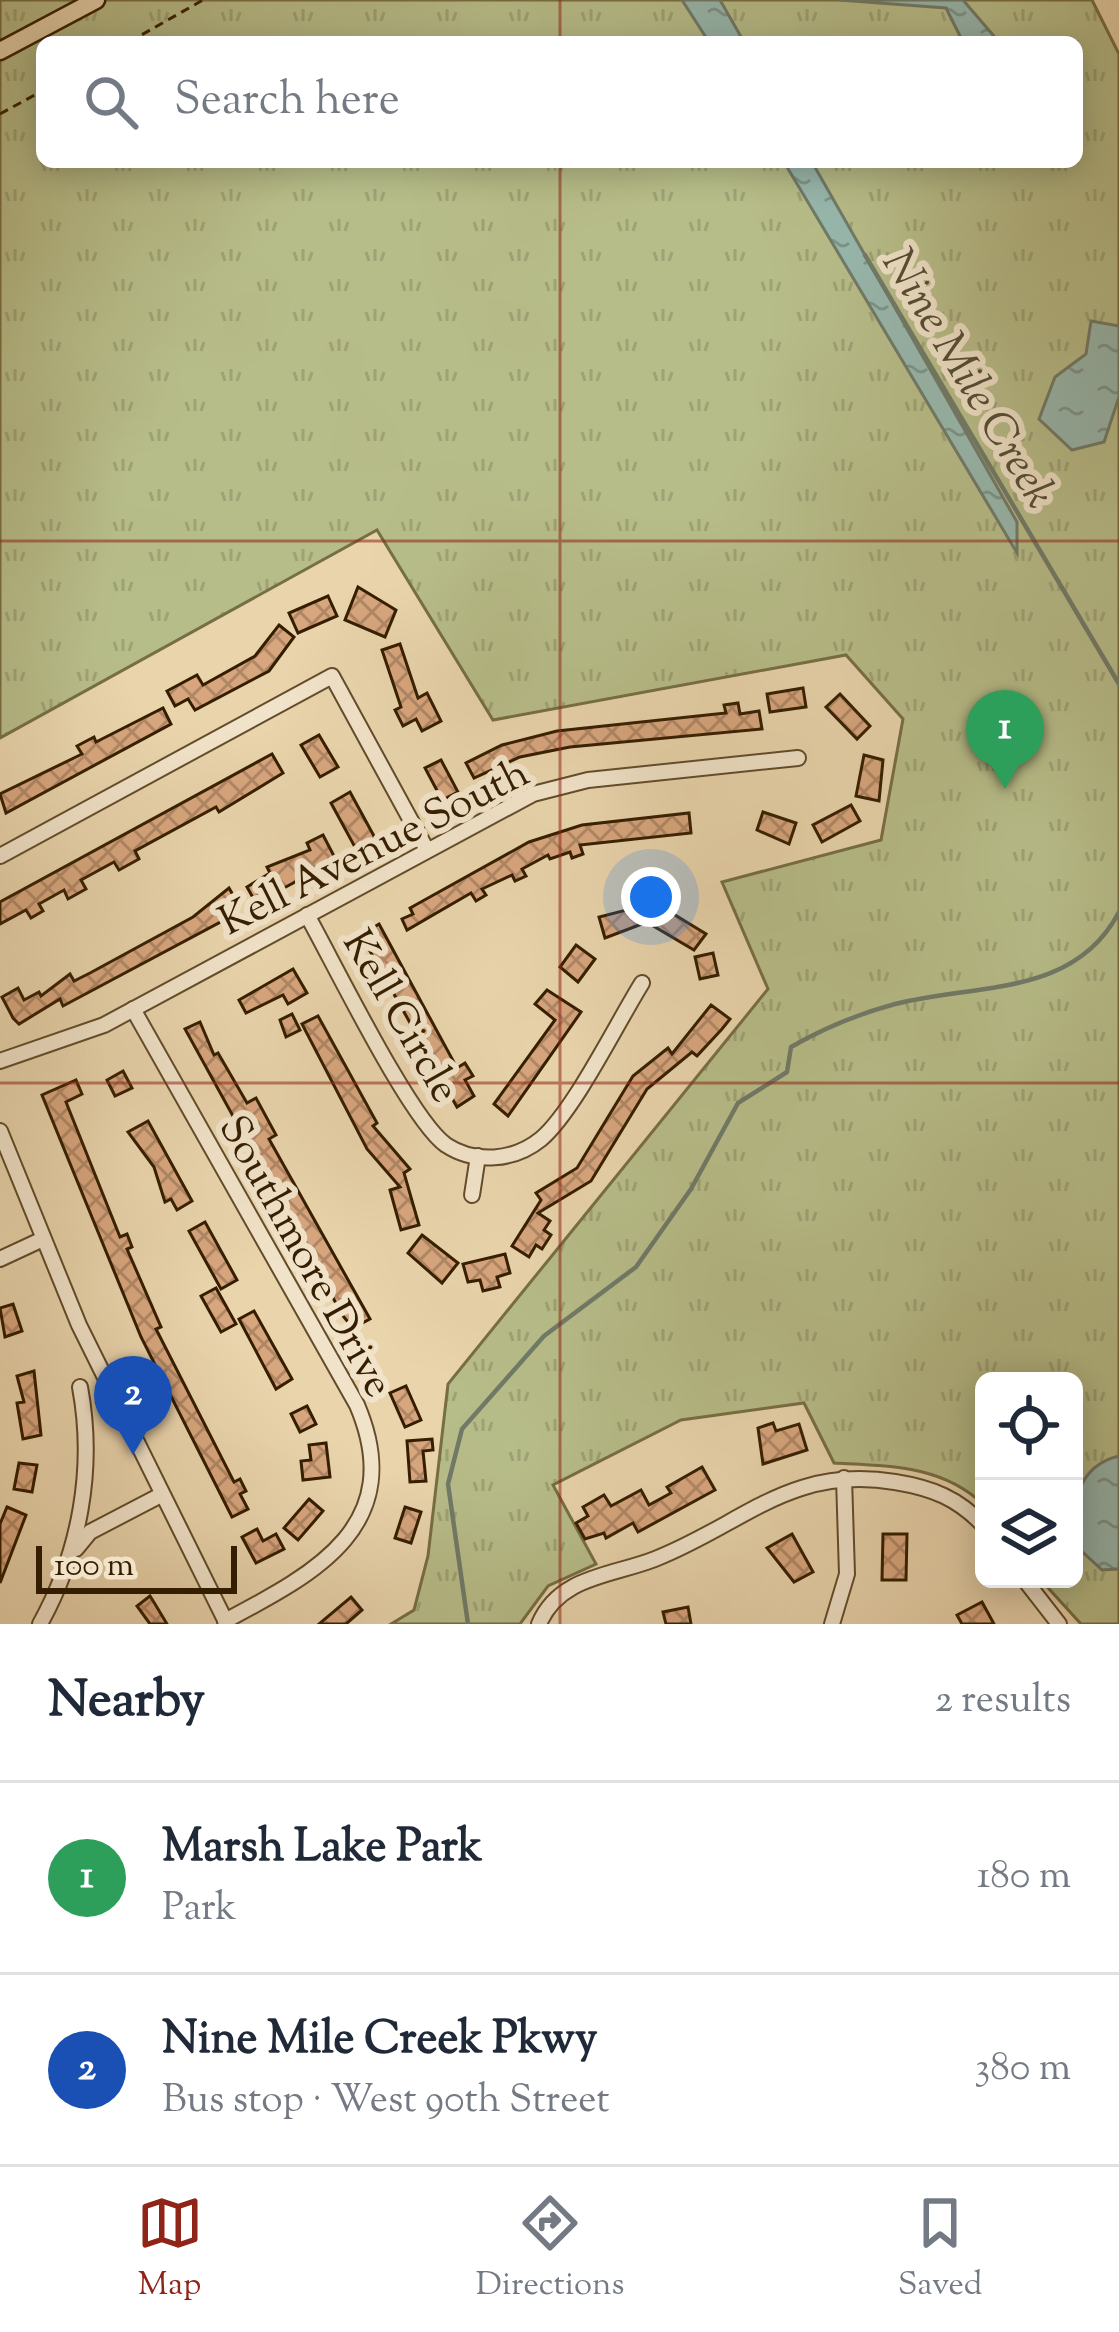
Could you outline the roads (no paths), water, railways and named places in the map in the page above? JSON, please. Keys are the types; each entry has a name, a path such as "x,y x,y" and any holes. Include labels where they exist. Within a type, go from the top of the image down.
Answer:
{"main road":[{"path":"0,52 96,0"}],"street":[{"path":"0,856 332,676 427,850"},
{"name":"Kell Avenue South","path":"0,1061 75,1038 133,1009 506,806 560,786 798,758"},
{"name":"Kell Circle","path":"307,915 418,1114 447,1146 478,1156"},
{"path":"472,1195 478,1156 508,1156 545,1136 642,983"},
{"name":"Southmore Drive","path":"133,1009 356,1405 371,1453 366,1503 341,1547 324,1565 226,1622"},
{"path":"0,1131 43,1239 161,1495 226,1622"},
{"path":"0,1259 43,1239"},
{"path":"40,1624 70,1556 88,1445 80,1387"},
{"path":"832,1624 848,1574 844,1478"},
{"path":"539,1624 551,1603 576,1583 656,1559 772,1496 844,1478 939,1492 975,1519"},
{"path":"70,1556 90,1532 161,1495"},
{"path":"1031,1588 1059,1624"}],"water":[{"path":"682,0 720,0 741,36 705,36"},
{"path":"839,0 963,0 994,36 960,36 946,8"},
{"path":"788,168 815,168 1017,522 1017,553"},
{"path":"1091,321 1119,326 1119,397 1104,442 1072,450 1039,419 1055,377 1086,354"},
{"path":"1119,1456 1119,1569 1102,1570 1083,1552 1083,1483 1104,1461"}],"waterway":[{"name":"Nine Mile Creek","path":"865,255 1119,684"},
{"name":"Nine Mile Creek","path":"468,1624 448,1484 462,1429 544,1336 636,1267 691,1189 738,1103 787,1072 791,1047 816,1034 895,1004 1049,973 1076,960 1100,940 1119,912"}],"place":[{"name":"Marsh Lake Park","path":"1005,789"},
{"name":"Nine Mile Creek Pkwy","path":"133,1455"}]}
